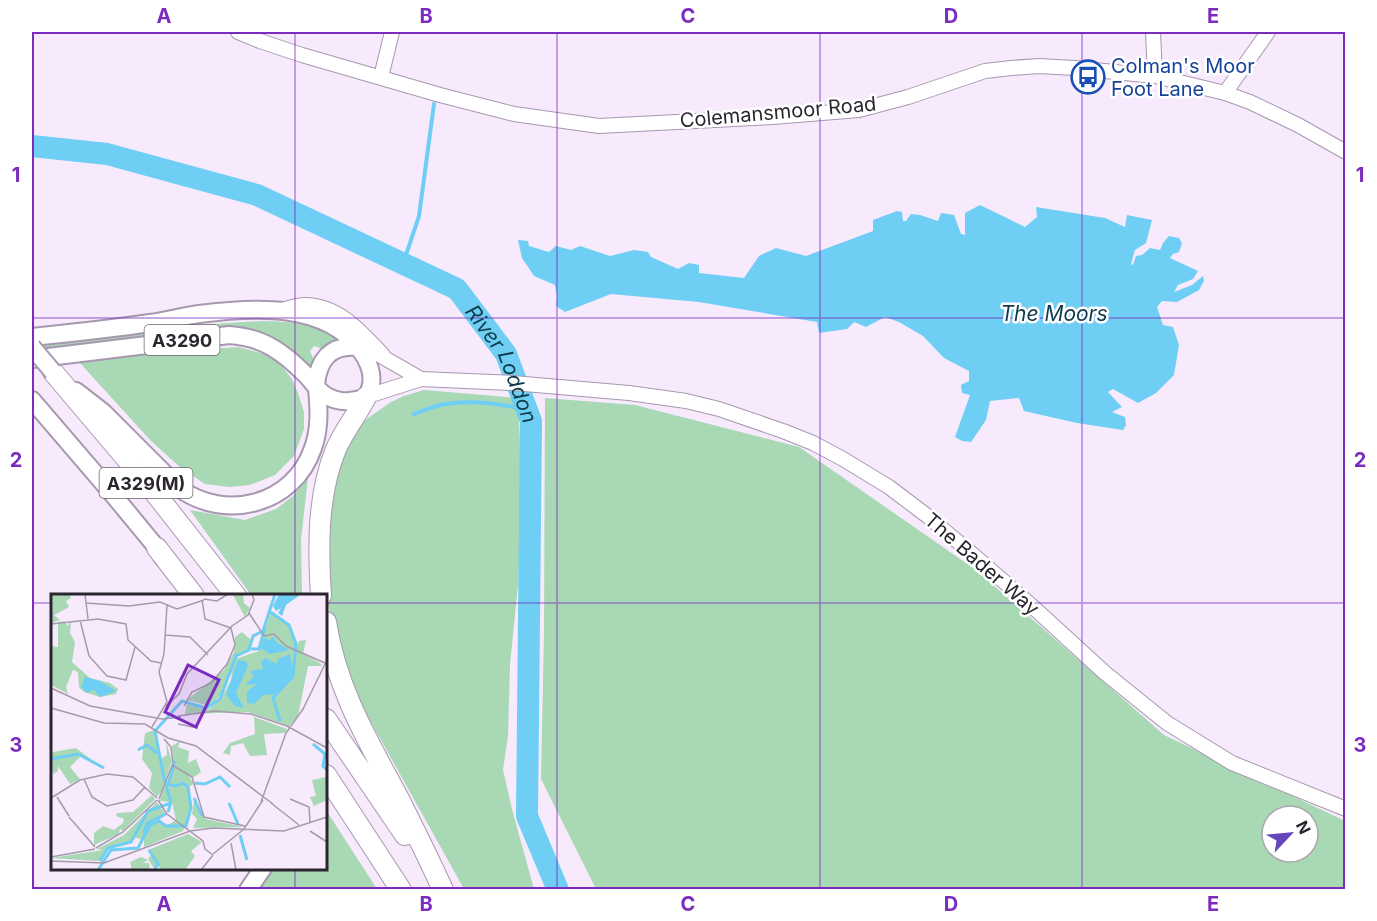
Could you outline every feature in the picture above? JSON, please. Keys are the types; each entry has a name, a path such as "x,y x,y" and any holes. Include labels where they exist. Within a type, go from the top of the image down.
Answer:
{"highway":[{"name":"A329(M)","path":"53,372 147,483 234,594"},
{"path":"321,594 320,531 328,473 337,446 367,397"},
{"path":"157,548 192,594"},
{"path":"327,627 336,668 353,712 417,834 442,890"},
{"path":"327,720 442,890"},
{"path":"327,777 401,890"}],"main road":[{"name":"A3290","path":"32,337 154,323 198,314 279,310 328,323 346,335 357,347"},
{"name":"A3290","path":"32,358 229,335 244,336 272,347 297,366 316,387"},
{"path":"32,347 53,372 103,412 179,488 200,499 228,506 247,505 268,498 286,487 302,471 316,440 319,411 316,387 319,367 327,356 347,346 357,347 366,357 371,372 367,397 353,402 340,401 327,396 316,387"},
{"path":"32,400 157,548 187,594"},
{"path":"248,890 262,870"}],"street":[{"name":"Colemansmoor Road","path":"238,32 260,41 440,95 514,114 599,126 859,110 908,97 985,71 1011,68 1039,66 1155,76 1225,93 1250,102 1346,152"},
{"path":"381,77 392,32"},
{"path":"1153,32 1155,76"},
{"path":"1225,93 1268,32"},
{"path":"279,310 303,305 334,312 355,326 383,355 420,379"},
{"path":"357,347 370,349 383,355"},
{"path":"367,397 420,379"},
{"name":"The Bader Way","path":"420,379 586,389 686,401 719,409 813,443 889,488 926,515 1024,599 1104,674 1167,723 1232,763 1346,809"}],"green space":[{"path":"263,321 311,327 338,341 323,349 314,346 310,351 314,360 308,369 277,341 258,332 233,327 217,326 32,350 32,344 61,340 176,327"},
{"path":"238,347 264,354 280,364 292,379 298,393 304,412 304,429 294,456 275,475 250,485 229,487 205,484 181,468 151,441 79,362 170,352"},
{"path":"424,390 518,398 521,467 520,538 510,664 508,736 503,770 534,889 464,889 367,715 343,661 334,633 327,598 325,561 335,469 357,429 368,418 404,396"},
{"path":"545,398 635,405 799,447 976,570 1164,735 1309,804 1260,804 1260,864 1320,864 1320,809 1345,821 1345,889 596,889 541,779"},
{"path":"308,477 301,540 302,594 250,594 190,510 245,520 276,509 293,496"},
{"path":"327,812 377,889 256,890 270,870 327,870"}],"water":[{"name":"The Moors","path":"980,205 1025,227 1037,217 1036,207 1105,218 1125,227 1127,215 1152,220 1146,243 1135,250 1131,264 1133,265 1136,256 1142,255 1150,248 1160,250 1169,236 1179,238 1182,243 1179,252 1170,258 1198,271 1193,279 1178,285 1174,292 1192,285 1203,276 1204,281 1199,290 1177,302 1162,301 1157,307 1163,325 1173,327 1179,345 1174,375 1156,393 1138,403 1113,389 1108,392 1122,407 1112,412 1125,417 1126,425 1123,430 1024,411 1019,398 990,401 986,420 971,442 962,441 955,437 970,395 962,393 961,385 969,381 969,371 944,358 923,336 899,322 885,317 866,327 854,322 847,329 819,333 817,322 699,302 611,294 565,312 556,306 555,285 534,276 522,258 518,240 528,241 529,246 549,252 556,246 571,250 580,246 610,256 634,250 648,252 651,257 678,269 689,263 699,265 699,273 744,278 759,256 776,248 806,256 873,231 873,220 897,211 902,212 903,221 906,221 911,214 938,221 941,213 954,215 961,234 965,235 965,213"}],"waterway":[{"path":"403,264 419,216 434,104"},
{"name":"River Loddon","path":"32,146 107,154 257,195 457,289 506,354 531,421 527,816 558,890"},
{"path":"414,414 438,405 466,402 497,404 527,410"}],"place":[{"name":"Colman's Moor Foot Lane","path":"1088,77"}]}
